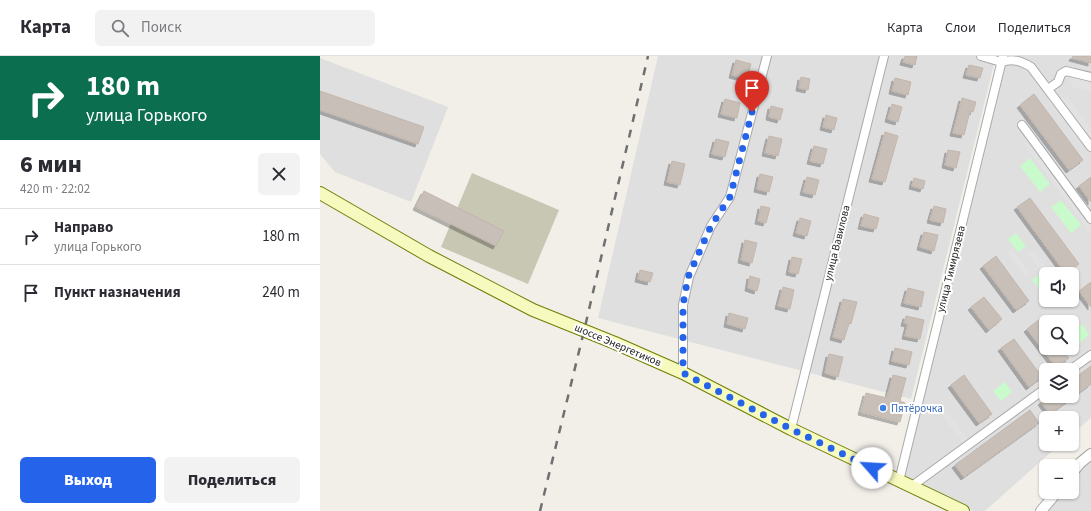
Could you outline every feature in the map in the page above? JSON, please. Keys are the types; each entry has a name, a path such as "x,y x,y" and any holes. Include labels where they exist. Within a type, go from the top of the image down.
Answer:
{"main road":[{"name":"шоссе Энергетиков","path":"320,193 429,256 533,310 615,343 683,373 791,429 963,511"}],"street":[{"path":"683,373 683,305 688,277 711,226 730,197 767,56"},
{"name":"улица Вавилова","path":"791,429 884,56"},
{"path":"982,56 1021,61 1031,67 1091,147"},
{"name":"улица Тимирязева","path":"899,481 1002,59"},
{"path":"1048,89 1058,82 1061,74 1066,71 1091,77"},
{"path":"1022,125 1091,219"},
{"path":"1079,364 1091,355"},
{"path":"912,486 1039,393"},
{"path":"1079,464 1091,454"},
{"path":"1041,511 1050,499"}],"shaded area":[{"path":"658,56 996,56 911,399 598,318"},
{"path":"1008,56 1091,56 1091,418 1079,428 1079,411 1039,411 1039,451 1052,451 1043,459 1039,459 1039,463 985,511 973,511 905,476"},
{"path":"320,58 448,107 411,202 335,172 320,154"},
{"path":"1071,75 1091,80 1091,92 1072,87 1073,83 1069,82"},
{"path":"1066,95 1091,129 1091,138 1061,99"},
{"path":"1030,140 1091,221 1091,234 1024,144"},
{"path":"472,173 559,210 528,284 441,247"},
{"path":"1012,249 1030,273 1025,276 1007,252"},
{"path":"1033,250 1046,267 1039,267 1039,268 1028,254"},
{"path":"945,409 968,439 963,443 940,413"},
{"path":"1091,447 1091,511 1037,511 1046,499 1079,499 1078,459"}],"green space":[{"path":"1030,158 1050,184 1040,192 1020,166"},
{"path":"1061,200 1081,225 1071,233 1051,207"},
{"path":"1016,233 1026,246 1018,252 1008,239"},
{"path":"1039,275 1039,289 1032,280"},
{"path":"1082,324 1089,335 1079,343 1079,326"},
{"path":"1005,382 1012,392 1001,401 993,391"}],"building":[{"path":"905,56 917,56 915,65 903,62"},
{"path":"1073,56 1091,56 1091,63 1072,58"},
{"path":"736,60 751,64 747,79 732,75"},
{"path":"969,65 983,68 980,78 966,75"},
{"path":"801,77 810,79 808,90 799,88"},
{"path":"895,78 911,82 908,95 892,91"},
{"path":"320,91 424,127 418,144 320,110"},
{"path":"1034,94 1083,160 1069,170 1020,105"},
{"path":"962,98 976,102 973,112 970,111 964,135 953,133"},
{"path":"725,99 740,103 737,118 721,114"},
{"path":"892,104 902,107 898,122 888,119"},
{"path":"771,106 783,109 780,120 769,117"},
{"path":"826,115 837,118 834,130 823,127"},
{"path":"885,132 898,136 885,182 872,179"},
{"path":"769,136 782,139 778,156 765,153"},
{"path":"716,139 729,142 725,157 712,154"},
{"path":"814,146 827,149 823,164 810,161"},
{"path":"948,150 960,152 956,168 945,165"},
{"path":"672,161 685,164 680,185 667,182"},
{"path":"760,174 773,177 769,192 757,189"},
{"path":"807,177 819,180 815,195 803,192"},
{"path":"1091,177 1091,202 1079,186"},
{"path":"914,178 925,181 923,189 912,186"},
{"path":"424,191 504,231 496,246 416,207"},
{"path":"1030,198 1079,264 1075,267 1061,267 1017,207"},
{"path":"761,206 770,208 766,223 758,221"},
{"path":"934,206 946,209 943,223 930,220"},
{"path":"864,214 879,218 876,229 861,226"},
{"path":"800,218 811,221 807,236 796,233"},
{"path":"924,232 938,235 934,251 920,247"},
{"path":"745,240 757,243 752,263 741,260"},
{"path":"996,256 1029,301 1016,310 983,266"},
{"path":"792,257 802,259 798,274 789,272"},
{"path":"640,270 653,273 650,282 638,279"},
{"path":"750,276 760,279 757,291 748,288"},
{"path":"1091,282 1091,307 1079,291"},
{"path":"783,287 794,290 790,309 778,306"},
{"path":"908,288 924,292 921,307 904,303"},
{"path":"984,297 1002,319 989,330 971,307"},
{"path":"843,299 857,302 851,324 849,323 844,340 833,337"},
{"path":"729,313 748,318 745,329 727,324"},
{"path":"906,316 924,320 920,339 905,336 908,324 904,323"},
{"path":"1039,320 1039,345 1027,329"},
{"path":"1014,339 1039,373 1039,379 1029,387 1001,348"},
{"path":"895,348 912,352 909,365 892,361"},
{"path":"829,354 843,357 838,377 825,373"},
{"path":"1047,355 1067,355 1069,358 1062,363 1053,363"},
{"path":"1091,366 1091,384 1079,393 1079,375"},
{"name":"Пятёрочка","path":"893,375 906,378 900,401 905,403 900,422 861,412 866,393 887,398"},
{"path":"964,375 992,414 979,423 951,385"},
{"path":"1042,403 1065,403 1054,411 1048,411"},
{"path":"1030,410 1039,423 964,477 955,465"}],"railway":[{"path":"540,511 584,331 648,56"}],"place":[{"name":"Пятёрочка","path":"883,408"}],"route":[{"path":"752,112 730,197 711,226 688,277 683,305 683,373 791,429 872,468"}]}
